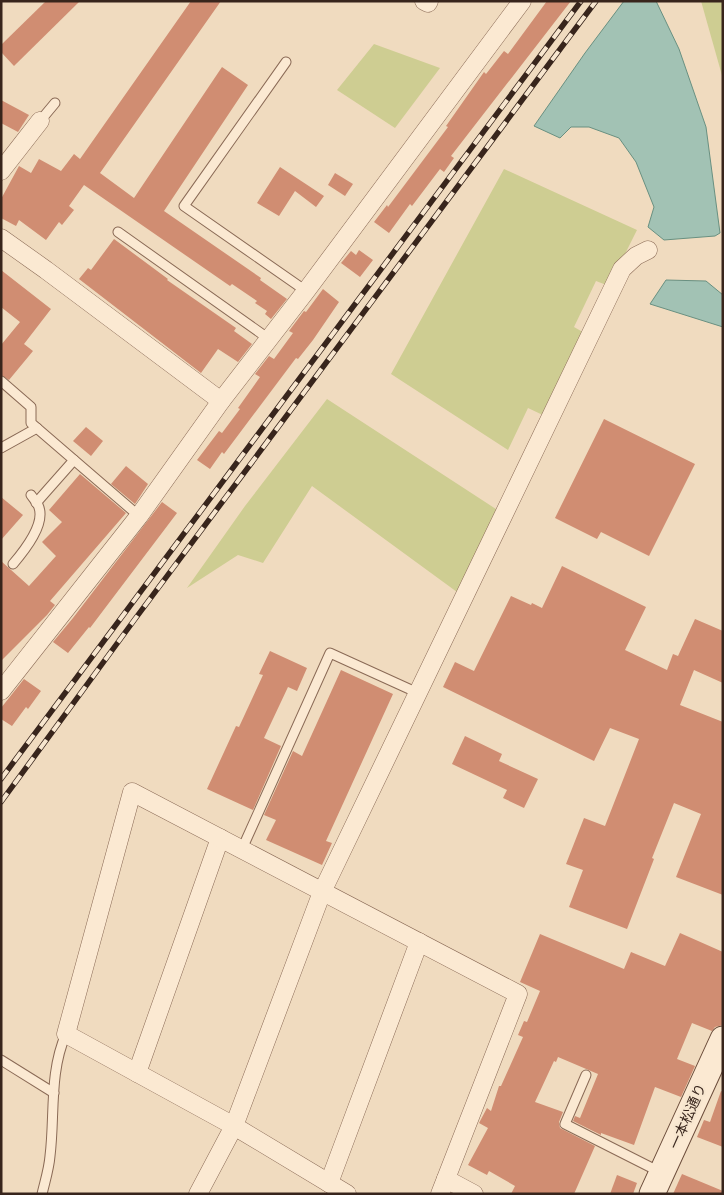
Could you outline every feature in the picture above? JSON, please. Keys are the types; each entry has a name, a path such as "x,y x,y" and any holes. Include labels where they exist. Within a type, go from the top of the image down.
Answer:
{"street":[{"path":"424,1 428,3 429,1"},
{"path":"1,691 139,516 221,401 306,291 522,1"},
{"path":"1,171 40,121"},
{"path":"1,238 221,401"},
{"path":"198,1194 234,1126 322,892 622,269 636,256 648,250"},
{"path":"346,1194 234,1126 66,1034 132,792 518,994 443,1186 474,1194"},
{"path":"137,1073 220,838"},
{"path":"329,1183 419,942"},
{"name":"一本松通り","path":"657,1183 723,1039"}],"lane":[{"path":"286,62 184,206 306,291"},
{"path":"40,121 55,103"},
{"path":"118,232 269,340"},
{"path":"1,382 31,407 31,423 139,516"},
{"path":"1,448 37,428"},
{"path":"13,564 32,540 40,514 34,499 74,460"},
{"path":"242,849 330,654 418,693"},
{"path":"42,1194 50,1158 54,1093 61,1046 66,1034"},
{"path":"1,1060 54,1093"},
{"path":"586,1075 565,1124 657,1183"}],"shaded area":[{"path":"624,1 656,1 679,49 706,127 720,233 715,236 664,240 648,227 654,207 636,162 619,138 589,127 571,127 560,138 534,126"},
{"path":"701,1 723,1 723,79"},
{"path":"374,44 440,68 395,128 337,90"},
{"path":"504,169 637,230 609,286 596,281 574,327 588,335 547,417 528,408 508,450 391,374"},
{"path":"666,280 706,281 723,295 723,327 650,304"},
{"path":"327,399 499,511 457,592 312,486 263,563 238,555 187,588 245,506"}],"building":[{"path":"46,1 80,1 14,66 1,52 1,45"},
{"path":"191,1 221,1 100,173 134,198 222,67 248,85 164,211 261,278 260,280 287,299 271,319 265,314 267,311 255,303 257,301 232,284 230,286 84,185 69,206 74,210 62,225 59,222 46,240 19,220 16,226 1,218 1,199 19,166 31,173 39,159 61,171 74,154 80,159"},
{"path":"547,1 571,1 451,156 454,158 444,172 440,169 412,206 410,204 389,233 374,222 387,205 388,207 448,127 446,126 484,72 486,74 504,51 508,54"},
{"path":"1,100 29,115 18,132 1,123"},
{"path":"280,167 324,196 316,207 295,191 279,216 257,203"},
{"path":"335,173 353,184 345,196 328,185"},
{"path":"114,239 167,280 236,328 234,331 252,344 238,362 218,349 201,373 79,279 88,268 91,270"},
{"path":"359,250 373,260 360,277 341,263 351,251 356,255"},
{"path":"1,270 51,309 24,344 33,351 9,380 1,375 1,345 20,322 1,307"},
{"path":"323,289 339,302 313,340 298,359 296,358 224,454 222,452 210,469 197,460 219,431 222,433 240,409 238,408 260,377 255,374 269,356 274,359 293,333 289,331"},
{"path":"604,419 695,464 649,556 601,532 597,539 555,518"},
{"path":"86,427 103,441 91,456 73,441"},
{"path":"126,466 148,484 135,504 111,484"},
{"path":"80,474 126,513 50,601 55,605 47,615 1,661 1,561 29,586 56,556 42,542 62,522 49,510"},
{"path":"1,497 23,515 1,540"},
{"path":"162,502 177,513 90,628 68,653 53,642"},
{"path":"562,566 646,607 625,650 667,670 673,654 678,656 695,619 723,631 723,683 694,670 680,705 723,722 723,895 676,877 701,814 674,803 627,929 569,907 583,870 566,864 584,818 605,826 639,739 610,728 594,761 443,687 455,662 474,671 511,596 542,608"},
{"path":"270,651 307,668 297,691 288,687 264,738 281,746 253,810 207,789 236,726 239,727 263,675 259,674"},
{"path":"341,670 393,694 326,841 332,843 322,865 266,840 276,820 264,815 293,751 302,756"},
{"path":"24,679 41,691 12,726 1,719 1,708"},
{"path":"465,736 502,754 499,761 538,779 524,808 503,798 507,790 452,764"},
{"path":"680,933 723,952 723,1025 715,1027 712,1031 692,1023 677,1059 695,1066 681,1097 655,1087 634,1145 601,1133 601,1135 573,1121 575,1116 580,1118 598,1074 558,1057 556,1062 554,1061 535,1102 563,1112 559,1122 560,1128 595,1146 574,1194 511,1194 515,1186 489,1171 487,1175 468,1165 488,1128 479,1123 487,1108 491,1111 499,1086 501,1086 523,1037 518,1035 524,1021 527,1022 540,991 520,982 540,934 624,969 631,952 665,966"},
{"path":"721,1091 723,1092 723,1147 697,1137 704,1120 710,1122"},
{"path":"682,1174 723,1191 723,1194 673,1194"},
{"path":"617,1175 637,1183 633,1194 610,1194"}],"railway":[{"path":"1,779 581,1"},
{"path":"1,802 135,619 596,1"}]}
